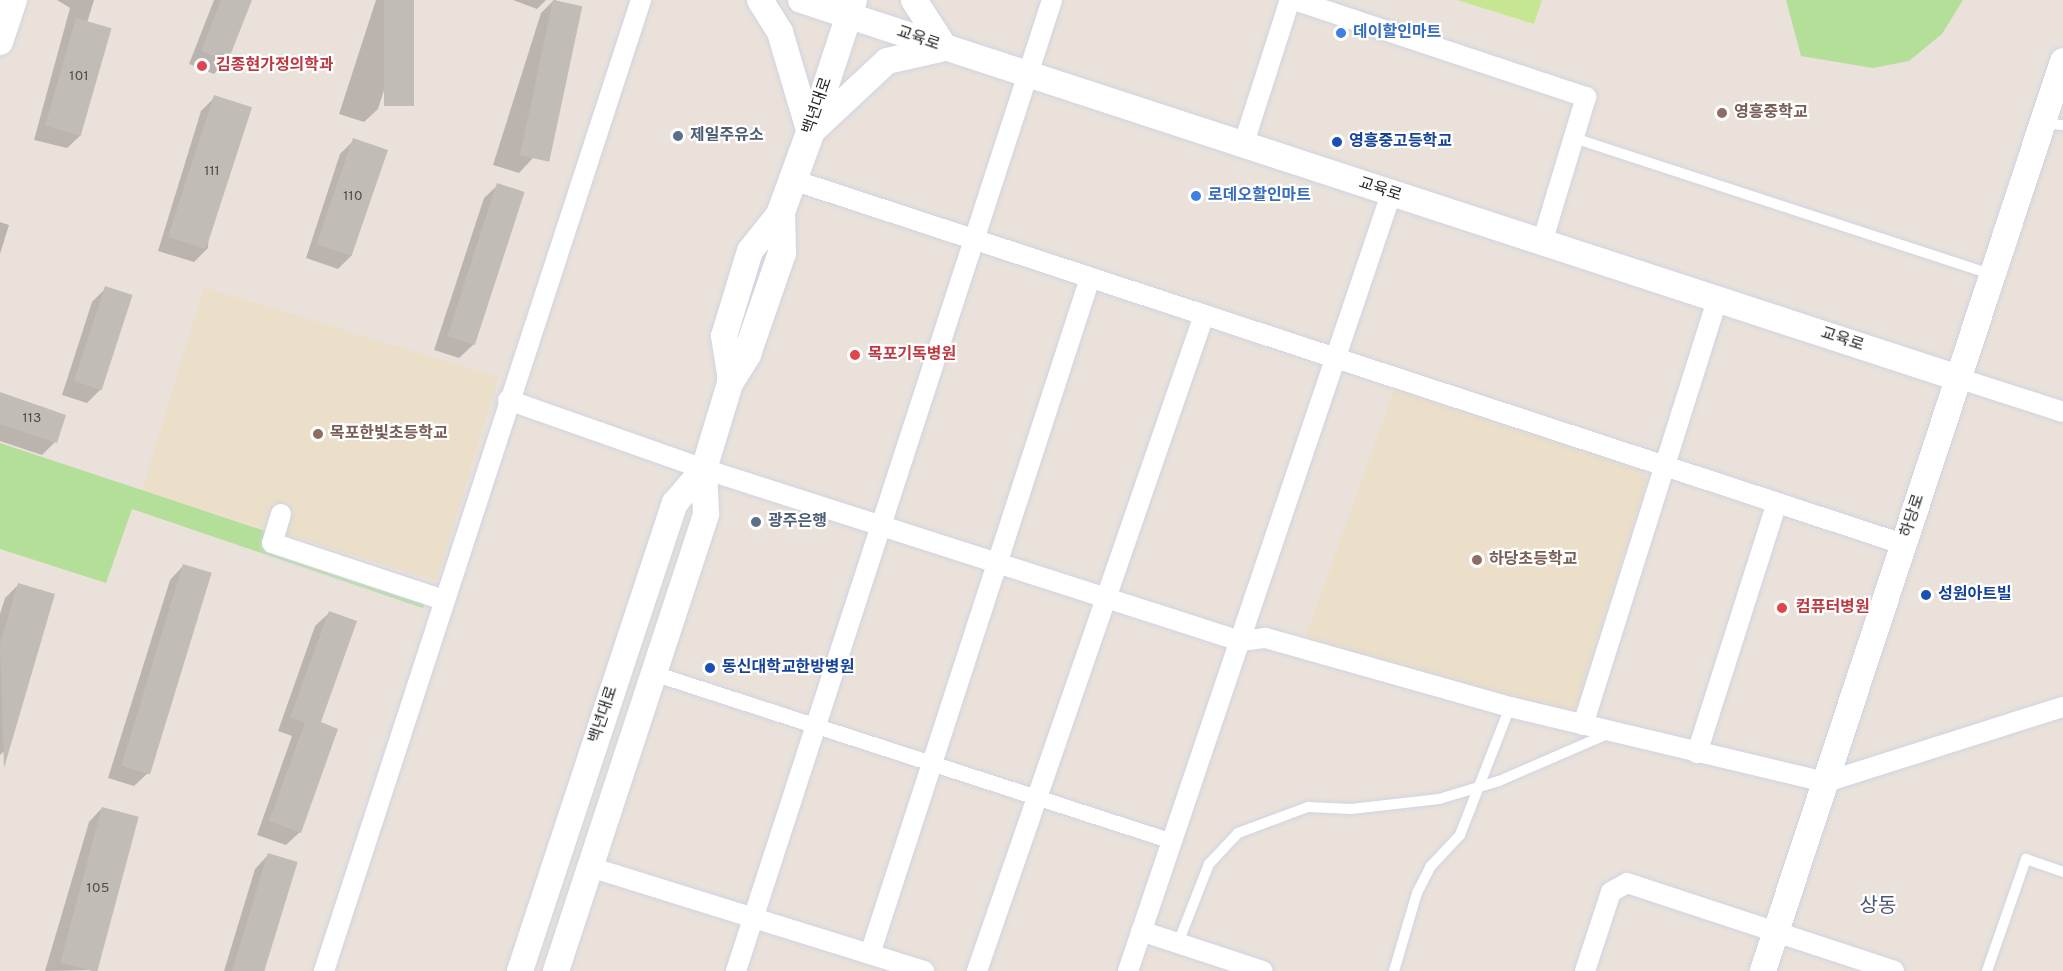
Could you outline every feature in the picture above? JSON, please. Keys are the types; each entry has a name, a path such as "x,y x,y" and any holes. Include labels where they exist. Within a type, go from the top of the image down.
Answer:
{"main road":[{"name":"백년대로","path":"731,380 747,354 782,253 781,212 810,133"}],"street":[{"path":"0,42 14,0"},
{"path":"324,971 442,600 641,0"},
{"path":"760,0 780,32 810,133 887,62 945,48 914,0"},
{"name":"교육로","path":"801,0 851,8 945,48 1026,76 1959,378"},
{"path":"736,971 1052,0"},
{"path":"1244,146 1292,0 1586,97 1542,243"},
{"name":"백년대로","path":"810,133 851,8"},
{"name":"하당로","path":"1763,971 1993,275 2053,124 2063,61"},
{"path":"793,180 1904,544"},
{"path":"1128,971 1391,194"},
{"path":"870,954 1090,278"},
{"path":"1583,725 1718,300"},
{"path":"977,971 1204,315"},
{"path":"1959,378 2063,412"},
{"name":"백년대로","path":"556,971 706,514 704,469 731,380"},
{"path":"508,400 704,469 881,522 1239,640 1266,638 1510,707 1826,782 2063,706"},
{"name":"백년대로","path":"520,971 675,503 704,469"},
{"path":"1697,753 1777,503"},
{"path":"281,514 272,543 442,600"},
{"path":"653,673 1172,841"},
{"path":"590,867 754,916 924,971"},
{"path":"1585,971 1611,892 1627,883 1894,971"},
{"path":"1141,931 1263,971"}],"lane":[{"path":"1574,138 1993,275"},
{"path":"1394,971 1417,893 1430,867 1460,835 1510,707"},
{"path":"1178,943 1209,864 1238,833 1308,807 1409,804 1481,785 1612,733"},
{"path":"1987,971 2026,859 2063,872"}],"shaded area":[{"name":"목포한빛초등학교","path":"204,287 499,377 436,581 142,491"},
{"name":"하당초등학교","path":"1395,387 1641,469 1647,480 1572,720 1304,641"}],"green space":[{"path":"1457,0 1542,0 1534,24"},
{"path":"1786,0 1963,0 1942,34 1909,61 1873,68 1801,56"},
{"path":"0,443 431,586 423,608 132,509 106,583 0,549"}],"building":[{"path":"221,0 252,0 228,61 201,51"},
{"path":"384,0 414,0 414,106 384,106"},
{"path":"553,0 582,6 549,162 520,156"},
{"path":"76,18 112,28 81,136 45,126"},
{"path":"214,95 252,107 206,249 168,237"},
{"path":"353,138 388,150 352,256 317,244"},
{"path":"497,183 525,192 475,345 447,336"},
{"path":"105,286 133,295 102,390 74,381"},
{"path":"0,392 66,415 57,443 0,424"},
{"path":"183,564 212,573 150,775 121,766"},
{"path":"18,583 55,594 4,768 0,644"},
{"path":"329,611 357,621 321,722 338,729 301,833 269,821 305,723 290,717"},
{"path":"102,807 139,817 97,971 60,963"},
{"path":"268,853 298,862 264,971 232,971"}],"place":[{"name":"데이할인마트","path":"1341,33"},
{"name":"김종현가정의학과","path":"202,66"},
{"name":"영흥중학교","path":"1722,113"},
{"name":"제일주유소","path":"678,136"},
{"name":"영흥중고등학교","path":"1337,142"},
{"name":"로데오할인마트","path":"1196,196"},
{"name":"목포기독병원","path":"855,355"},
{"name":"목포한빛초등학교","path":"318,434"},
{"name":"광주은행","path":"756,522"},
{"name":"하당초등학교","path":"1477,560"},
{"name":"성원아트빌","path":"1926,595"},
{"name":"컴퓨터병원","path":"1782,608"},
{"name":"동신대학교한방병원","path":"710,668"}],"district":[{"name":"상동","path":"1878,907"}]}
